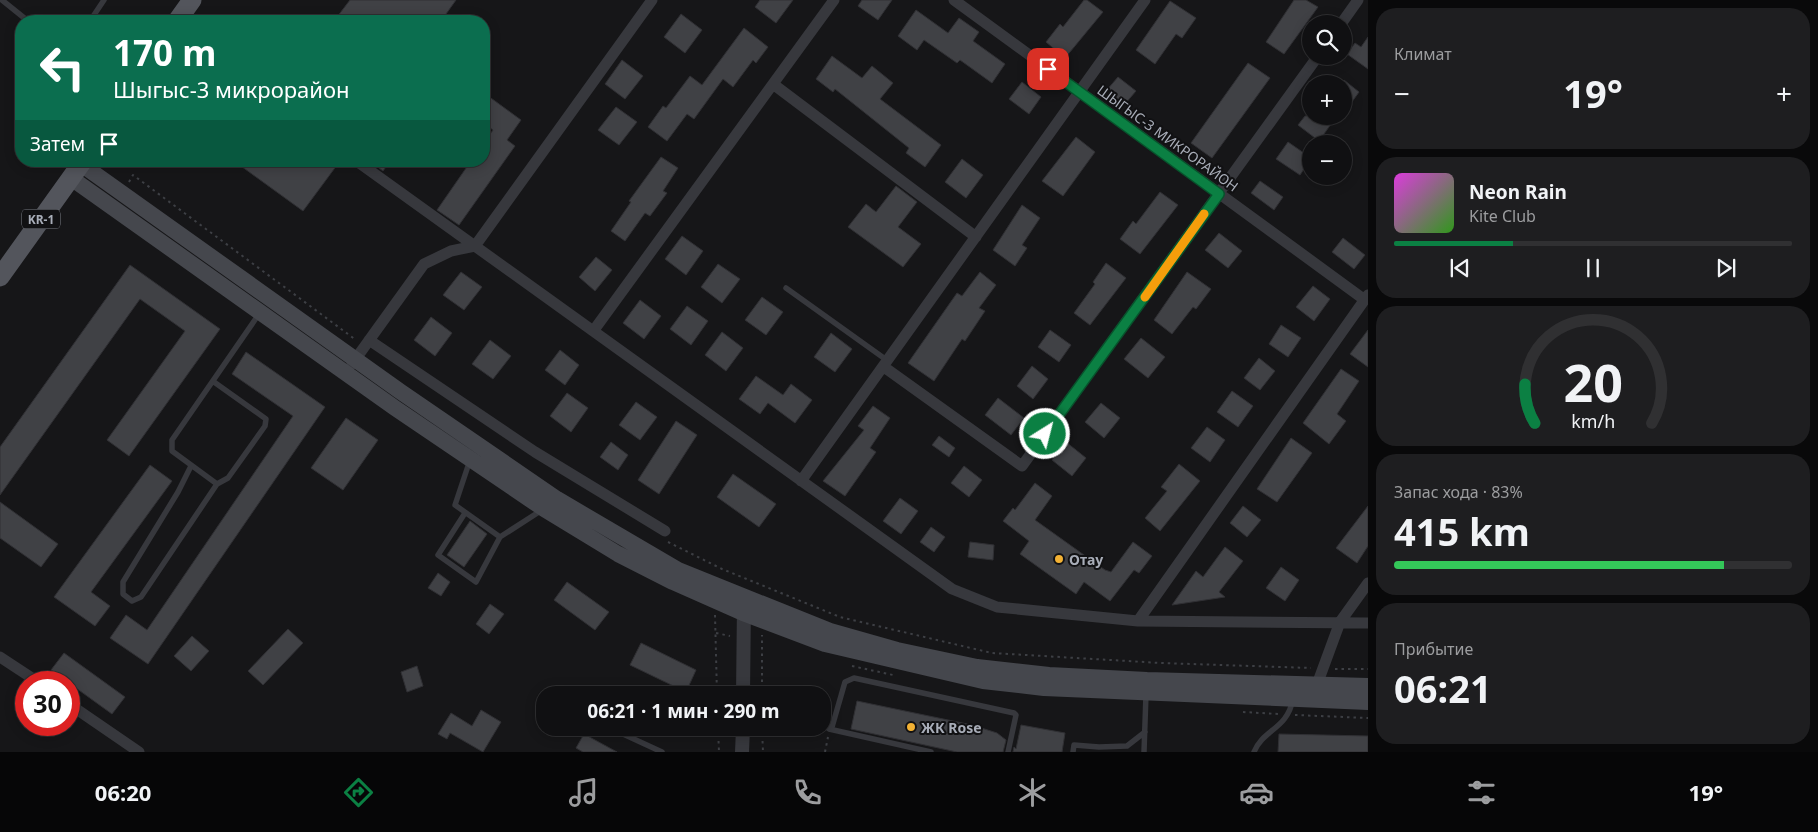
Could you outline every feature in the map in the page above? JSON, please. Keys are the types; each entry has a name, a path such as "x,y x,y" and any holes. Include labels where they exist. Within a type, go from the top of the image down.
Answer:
{"main road":[{"path":"181,15 192,0"},
{"path":"78,168 260,312 351,366"},
{"path":"78,168 351,366 550,503 618,554 715,601 744,605 897,650 977,667 1146,686"},
{"name":"KR-1","path":"0,277 78,168"},
{"path":"550,503 744,605 762,620 826,644 983,681 1044,688 1146,686 1268,691 1317,685 1368,686"},
{"path":"1268,691 1293,699 1368,702"}],"street":[{"path":"351,366 424,264 451,251 475,246 652,0"},
{"path":"594,330 834,0"},
{"name":"ШЫГЫС-3 МИКРОРАЙОН","path":"954,0 1219,194 1367,298"},
{"path":"1347,15 1358,0"},
{"path":"801,481 1080,92 1142,1"},
{"path":"886,364 1022,466 1312,65"},
{"path":"773,84 976,237"},
{"path":"365,167 952,589 997,607 1138,621 1368,623"},
{"path":"1138,621 1367,298"},
{"path":"369,340 534,452 665,532"},
{"path":"1310,700 1340,622 1368,583"},
{"path":"743,686 744,605"},
{"path":"0,657 21,671"},
{"path":"80,712 139,752"},
{"path":"742,752 743,736"}],"lane":[{"path":"2,0 21,15"},
{"path":"94,15 104,0"},
{"path":"786,288 886,364"},
{"path":"217,484 172,450 172,440 214,382 260,312"},
{"path":"191,466 178,492 123,582 123,594 132,601 141,597 217,484 228,478 265,426 266,419 214,382"},
{"path":"475,452 455,506 500,537"},
{"path":"465,513 438,555 476,582 500,537 550,503"},
{"path":"831,726 835,720 845,682 854,678 1014,713 1016,715 1008,752"},
{"path":"1144,752 1146,686"},
{"path":"1254,752 1258,744 1285,721 1293,699"},
{"path":"831,729 931,752"},
{"path":"1073,752 1074,744 1099,750 1126,749 1145,732"},
{"path":"627,736 662,752"}],"path":[{"path":"715,601 717,686"},
{"path":"762,620 762,686"},
{"path":"992,653 1161,663 1368,669"},
{"path":"718,736 719,752"},
{"path":"762,736 763,752"},
{"path":"825,752 828,736"}],"building":[{"path":"350,0 456,0 445,15 339,15"},
{"path":"760,0 793,0 776,23 755,7"},
{"path":"862,0 892,0 878,20 858,6"},
{"path":"1084,0 1087,0 1103,12 1065,58 1046,42 1060,24 1063,27"},
{"path":"1294,0 1306,0 1318,7 1312,15 1302,15 1302,29 1284,54 1266,42"},
{"path":"1170,1 1196,18 1182,38 1176,34 1155,64 1136,50"},
{"path":"916,10 948,33 959,18 979,32 973,41 1005,64 992,83 960,60 957,63 924,40 917,50 898,36"},
{"path":"681,14 702,30 685,53 664,37"},
{"path":"744,28 768,47 756,63 753,60 733,87 723,79 694,119 687,114 667,141 648,127 663,106 666,108 690,76 702,85"},
{"path":"1368,37 1368,69 1352,58 1352,47 1355,43 1361,47"},
{"path":"832,56 862,78 872,66 893,83 880,99 941,145 925,167 906,153 909,148 835,89 833,92 816,79"},
{"path":"622,60 643,76 625,99 605,84"},
{"path":"1248,63 1270,78 1212,158 1191,143"},
{"path":"1118,77 1136,91 1124,105 1106,91"},
{"path":"1022,82 1041,97 1029,114 1009,99"},
{"path":"1352,86 1359,92 1352,102"},
{"path":"490,97 521,120 507,140 515,146 459,225 437,210 467,167 490,167 490,134 493,130 490,128"},
{"path":"616,107 637,122 619,145 598,130"},
{"path":"1302,120 1302,125 1330,125 1323,135 1311,135 1298,125"},
{"path":"1076,137 1095,152 1063,196 1042,181"},
{"path":"1288,142 1302,152 1302,172 1300,175 1276,159"},
{"path":"661,157 678,168 663,191 667,193 650,216 645,213 625,241 611,231 631,202 629,201"},
{"path":"962,159 983,175 966,198 945,182"},
{"path":"242,167 336,167 303,211"},
{"path":"378,167 386,167 383,171"},
{"path":"1260,181 1283,197 1274,210 1251,193"},
{"path":"896,186 917,202 898,227 921,244 903,267 848,227 866,204 876,212"},
{"path":"1160,192 1178,205 1140,254 1120,239 1133,221 1136,224"},
{"path":"1022,205 1040,218 1022,245 1027,248 1015,266 993,250"},
{"path":"1219,233 1242,251 1228,268 1205,250"},
{"path":"682,236 703,251 686,275 665,259"},
{"path":"1343,238 1365,255 1354,269 1332,252"},
{"path":"596,257 612,270 595,291 579,277"},
{"path":"1106,263 1126,278 1090,325 1074,313 1095,284 1093,282"},
{"path":"718,264 740,279 722,303 701,287"},
{"path":"130,265 220,329 129,456 107,440 185,331 140,299 0,495 0,447"},
{"path":"461,272 482,287 464,310 443,295"},
{"path":"980,272 996,285 979,308 985,311 965,341 962,339 934,381 908,363 957,293 962,296"},
{"path":"1187,272 1211,289 1196,309 1193,307 1172,334 1154,320"},
{"path":"1313,286 1330,299 1314,321 1296,307"},
{"path":"762,297 783,312 766,335 745,320"},
{"path":"640,300 661,316 644,339 623,323"},
{"path":"687,306 708,321 691,345 670,329"},
{"path":"431,317 452,333 435,356 414,340"},
{"path":"1281,325 1301,338 1288,357 1269,344"},
{"path":"1050,330 1071,345 1059,362 1038,347"},
{"path":"1368,330 1368,367 1350,354"},
{"path":"722,332 743,348 726,371 705,355"},
{"path":"831,333 852,349 835,372 814,357"},
{"path":"1141,338 1165,357 1148,378 1124,359"},
{"path":"490,340 511,356 493,379 472,364"},
{"path":"560,350 579,365 565,385 545,370"},
{"path":"246,352 325,407 148,664 110,638 126,615 147,630 293,416 232,374"},
{"path":"1259,358 1275,371 1260,390 1244,378"},
{"path":"1032,366 1048,379 1033,399 1017,386"},
{"path":"1341,369 1359,381 1337,414 1346,421 1329,444 1303,423"},
{"path":"756,376 783,395 791,384 812,400 795,423 768,403 760,414 739,399"},
{"path":"1232,391 1253,406 1238,427 1217,412"},
{"path":"567,393 588,408 571,432 550,416"},
{"path":"998,398 1024,418 1011,435 985,415"},
{"path":"636,402 657,417 640,440 619,425"},
{"path":"1101,403 1120,418 1104,438 1085,422"},
{"path":"873,406 890,418 870,448 876,452 845,496 823,481 864,430 858,426"},
{"path":"346,418 378,440 343,490 311,468"},
{"path":"676,421 697,435 659,494 638,480"},
{"path":"1207,427 1225,440 1210,462 1191,448"},
{"path":"939,436 955,448 949,457 932,445"},
{"path":"1291,438 1312,453 1277,502 1257,489"},
{"path":"611,442 628,455 618,470 600,457"},
{"path":"1066,442 1086,458 1072,476 1052,460"},
{"path":"1179,464 1200,481 1160,531 1145,518 1167,491 1161,487"},
{"path":"150,465 172,481 91,592 110,606 95,626 54,597"},
{"path":"964,466 982,480 969,497 951,483"},
{"path":"733,474 776,504 759,527 717,497"},
{"path":"1035,483 1052,496 1035,520 1105,570 1111,572 1133,542 1152,556 1139,573 1134,570 1110,601 1084,582 1076,594 1020,554 1029,541 1003,521 1013,508 1015,510"},
{"path":"900,498 918,511 901,534 883,521"},
{"path":"0,502 58,544 41,567 0,538"},
{"path":"1243,506 1261,520 1247,537 1230,523"},
{"path":"1368,506 1368,546 1357,563 1336,548"},
{"path":"470,521 487,534 464,567 447,555"},
{"path":"931,527 945,537 934,552 920,542"},
{"path":"970,542 994,545 993,560 968,557"},
{"path":"1225,547 1243,561 1219,592 1225,597 1172,605 1196,571 1203,577"},
{"path":"1281,567 1299,580 1285,601 1266,588"},
{"path":"438,573 450,582 441,596 428,588"},
{"path":"567,582 609,612 595,630 554,600"},
{"path":"490,604 504,614 489,634 476,624"},
{"path":"288,629 303,643 263,685 248,671"},
{"path":"192,636 209,651 191,671 174,656"},
{"path":"641,643 696,670 689,686 674,686 630,665"},
{"path":"64,653 125,697 112,714 80,691 80,671 51,670"},
{"path":"417,666 423,686 407,692 401,672"},
{"name":"ЖК Rose","path":"857,701 972,725 997,733 1006,740 1003,752 957,752 851,729"},
{"path":"481,710 501,722 483,752 450,733 447,739 438,734 451,713 472,726"},
{"path":"1021,725 1065,733 1062,752 1013,752 1014,747 1016,749"},
{"path":"1279,734 1368,736 1368,752 1278,752"},
{"path":"583,736 588,736 617,752 583,752 576,748"}],"slow traffic":[{"path":"1145,297 1204,214"}],"place":[{"name":"Отау","path":"1059,559"},
{"name":"ЖК Rose","path":"911,727"}],"route":[{"path":"1045,434 1219,194 1048,69"}]}
